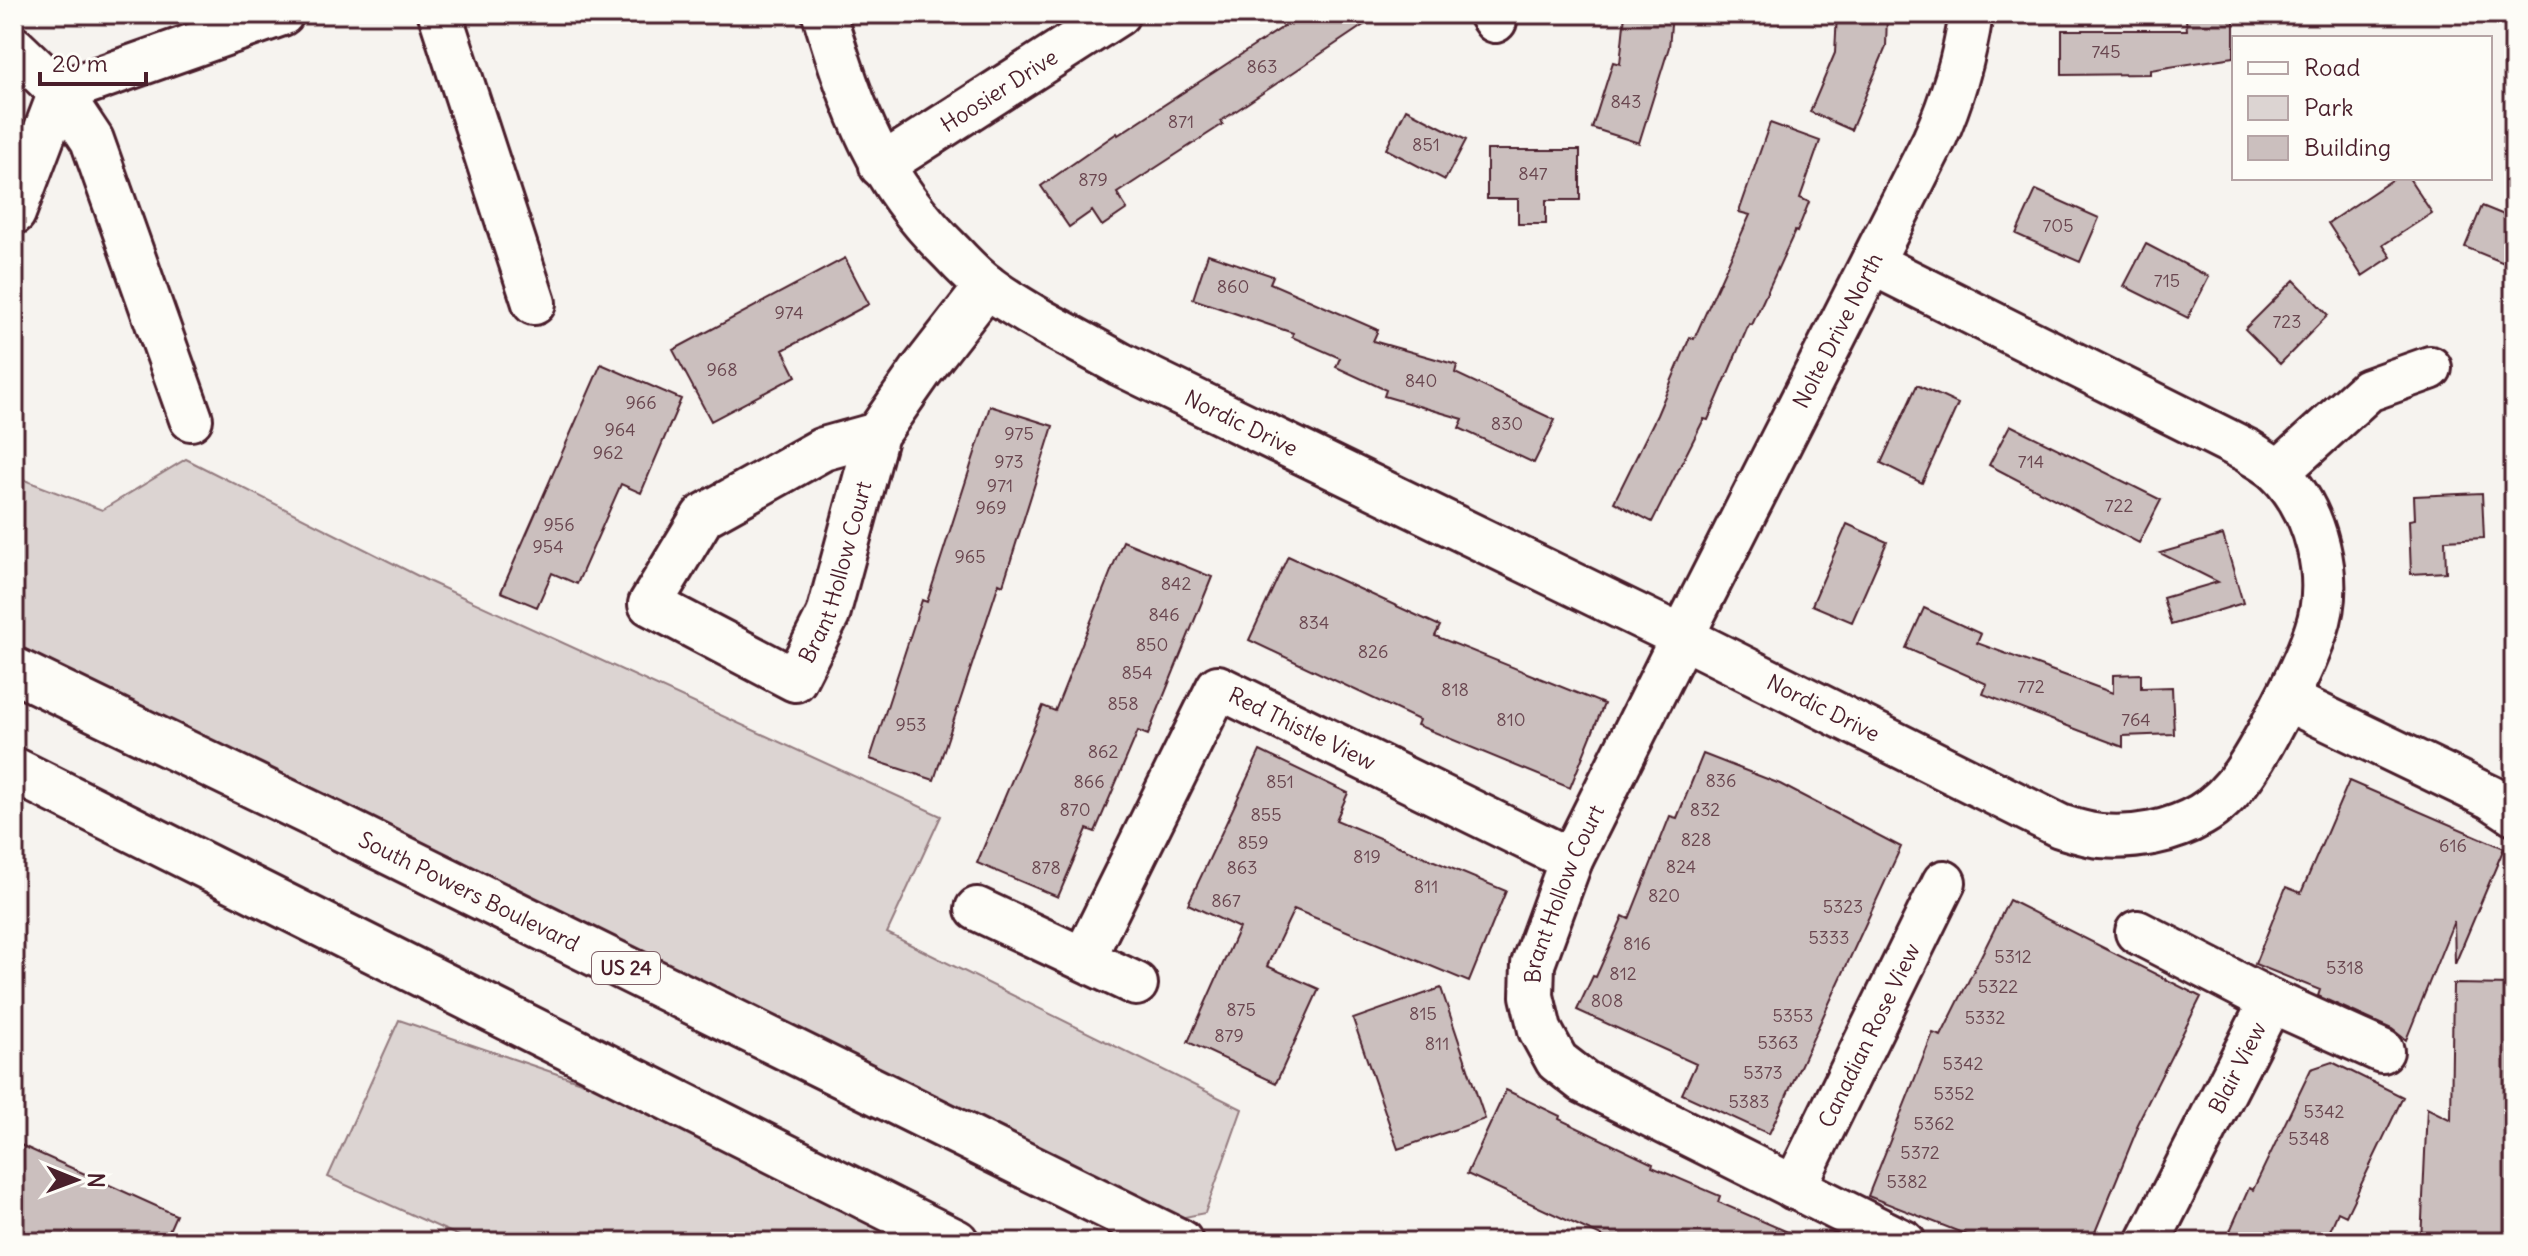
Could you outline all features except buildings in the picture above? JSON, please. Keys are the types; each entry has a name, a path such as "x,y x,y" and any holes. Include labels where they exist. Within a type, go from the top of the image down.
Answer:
{"highway":[{"name":"South Powers Boulevard","path":"14,670 1180,1242"},
{"path":"14,770 956,1242"}],"street":[{"path":"14,213 60,92 282,14"},
{"path":"440,14 534,303"},
{"name":"Nordic Drive","path":"824,14 855,111 881,166 905,201 933,234 987,286 1120,364 1682,637 2060,826 2100,836 2136,836 2167,830 2203,814 2231,789 2254,759 2286,699 2317,630 2323,595 2322,562 2315,532 2300,502 2278,472 2248,451 1872,263"},
{"name":"Hoosier Drive","path":"881,166 1118,14"},
{"name":"Nolte Drive North","path":"1682,637 1934,140 1952,100 1965,53 1971,14"},
{"path":"14,48 60,92 92,140 191,419"},
{"name":"Brant Hollow Court","path":"877,434 823,449 703,516 650,604 795,680 828,615 877,434 987,286"},
{"path":"2278,472 2368,390 2430,368"},
{"name":"Brant Hollow Court","path":"1682,637 1571,860 1533,964 1532,996 1540,1030 1557,1061 1584,1082 1904,1242"},
{"name":"Red Thistle View","path":"1084,958 1218,687 1571,860"},
{"path":"2286,699 2490,797 2514,813"},
{"name":"Canadian Rose View","path":"1794,1188 1944,882"},
{"path":"977,909 1136,984"},
{"path":"2137,932 2271,1001"},
{"name":"Blair View","path":"2148,1242 2271,1001 2382,1051"}],"green space":[{"path":"186,459 430,582 941,816 887,933 1242,1109 1205,1213 1145,1225 14,673 14,476 102,510"},
{"path":"399,1020 754,1141 956,1242 472,1242 328,1177"}]}
